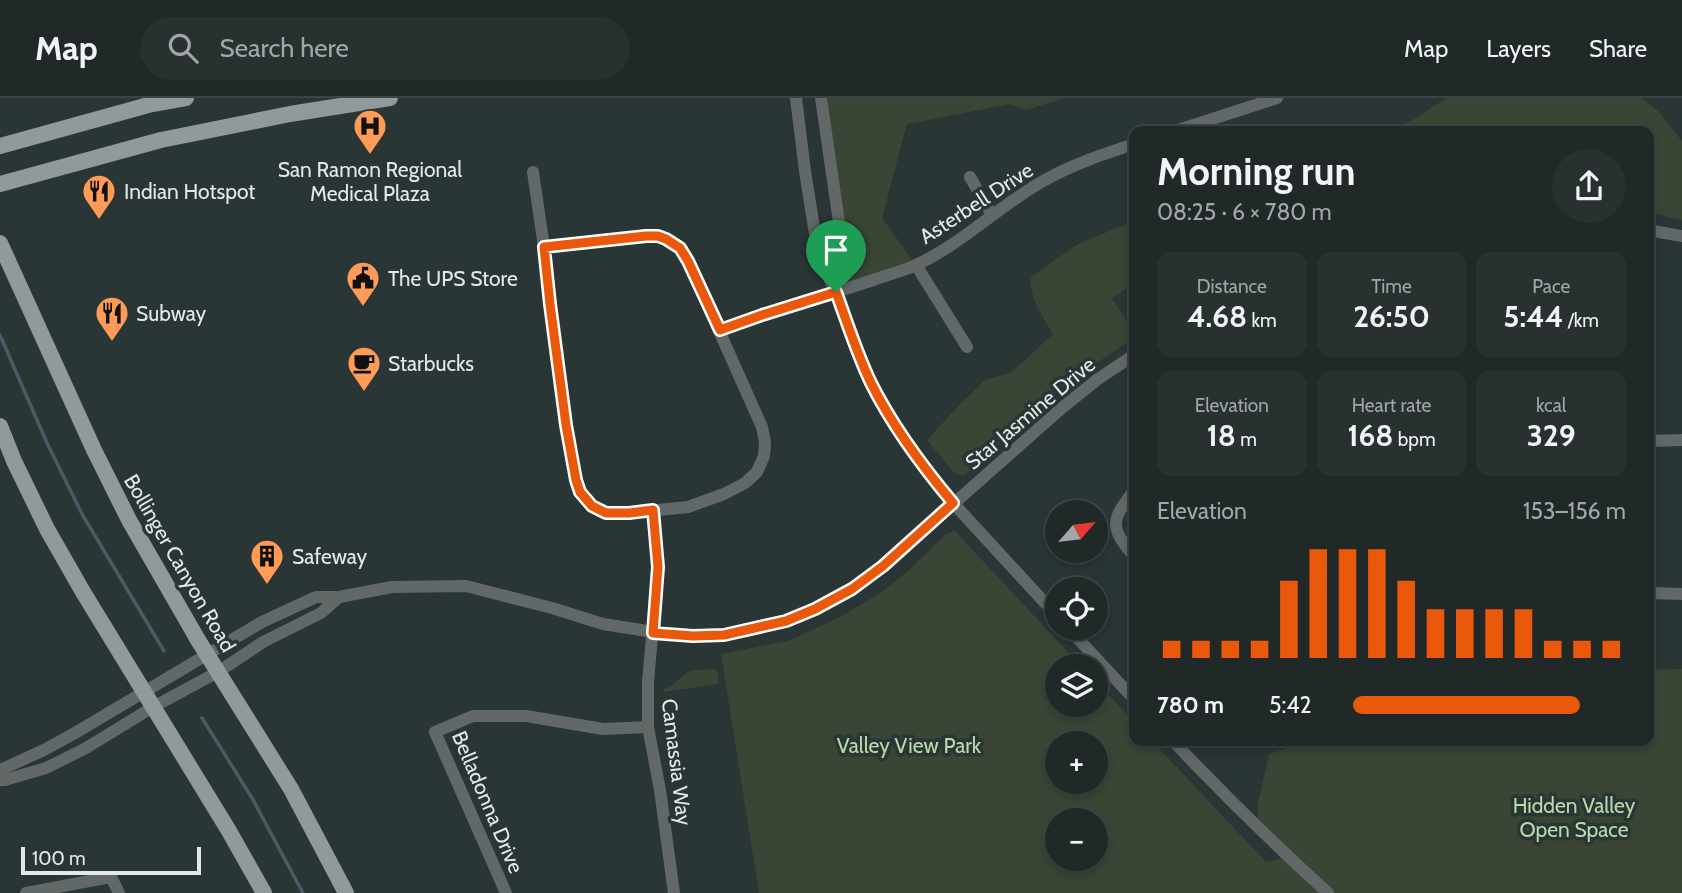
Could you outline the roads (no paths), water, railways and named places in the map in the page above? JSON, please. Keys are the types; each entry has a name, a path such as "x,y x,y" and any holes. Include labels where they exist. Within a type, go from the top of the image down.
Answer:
{"main road":[{"path":"0,146 152,104 186,98"},
{"path":"0,184 161,140 290,114 390,98"},
{"name":"Bollinger Canyon Road","path":"0,243 123,508 218,672 291,789 346,893"},
{"path":"0,426 47,529 264,893"}],"street":[{"path":"796,98 819,259 836,292 871,383 908,446 953,503 1045,602"},
{"path":"821,98 842,243 836,292"},
{"path":"1190,126 1277,98"},
{"name":"Asterbell Drive","path":"720,330 916,265 961,239 1043,181 1061,171 1129,146"},
{"path":"533,172 566,425 580,492 592,506 606,513 629,513 688,507 745,483 757,472 764,456 762,427 720,330 680,248 658,236 544,247"},
{"path":"970,177 992,215"},
{"path":"1654,231 1682,236"},
{"path":"916,265 967,346"},
{"name":"Star Jasmine Drive","path":"0,769 44,750 262,622 316,597 339,597 392,587 466,586 603,624 653,633 693,636 724,635 786,621 852,589 883,566 1063,407 1098,379 1129,360"},
{"path":"1654,441 1682,440"},
{"path":"1129,497 1120,508 1115,522 1120,539 1129,550"},
{"name":"Camassia Way","path":"653,510 658,567 648,727 660,790 674,893"},
{"path":"1654,593 1682,594"},
{"path":"0,780 46,768 86,748 153,707 218,672 263,642 321,613 339,597"},
{"path":"1080,640 1129,694"},
{"name":"Belladonna Drive","path":"506,893 435,732 473,716 526,716 603,729 648,727"},
{"path":"1178,746 1273,843 1328,893"},
{"path":"26,893 111,877 119,893"}],"waterway":[{"path":"0,335 47,443 82,514 164,651"},
{"path":"202,718 252,798 303,893"}],"place":[{"name":"San Ramon Regional Medical Plaza","path":"370,156"},
{"name":"Indian Hotspot","path":"99,221"},
{"name":"The UPS Store","path":"363,308"},
{"name":"Subway","path":"112,343"},
{"name":"Starbucks","path":"364,393"},
{"name":"Safeway","path":"267,586"}],"park label":[{"name":"Valley View Park","path":"909,745"},
{"name":"Hidden Valley Open Space","path":"1574,817"}]}
